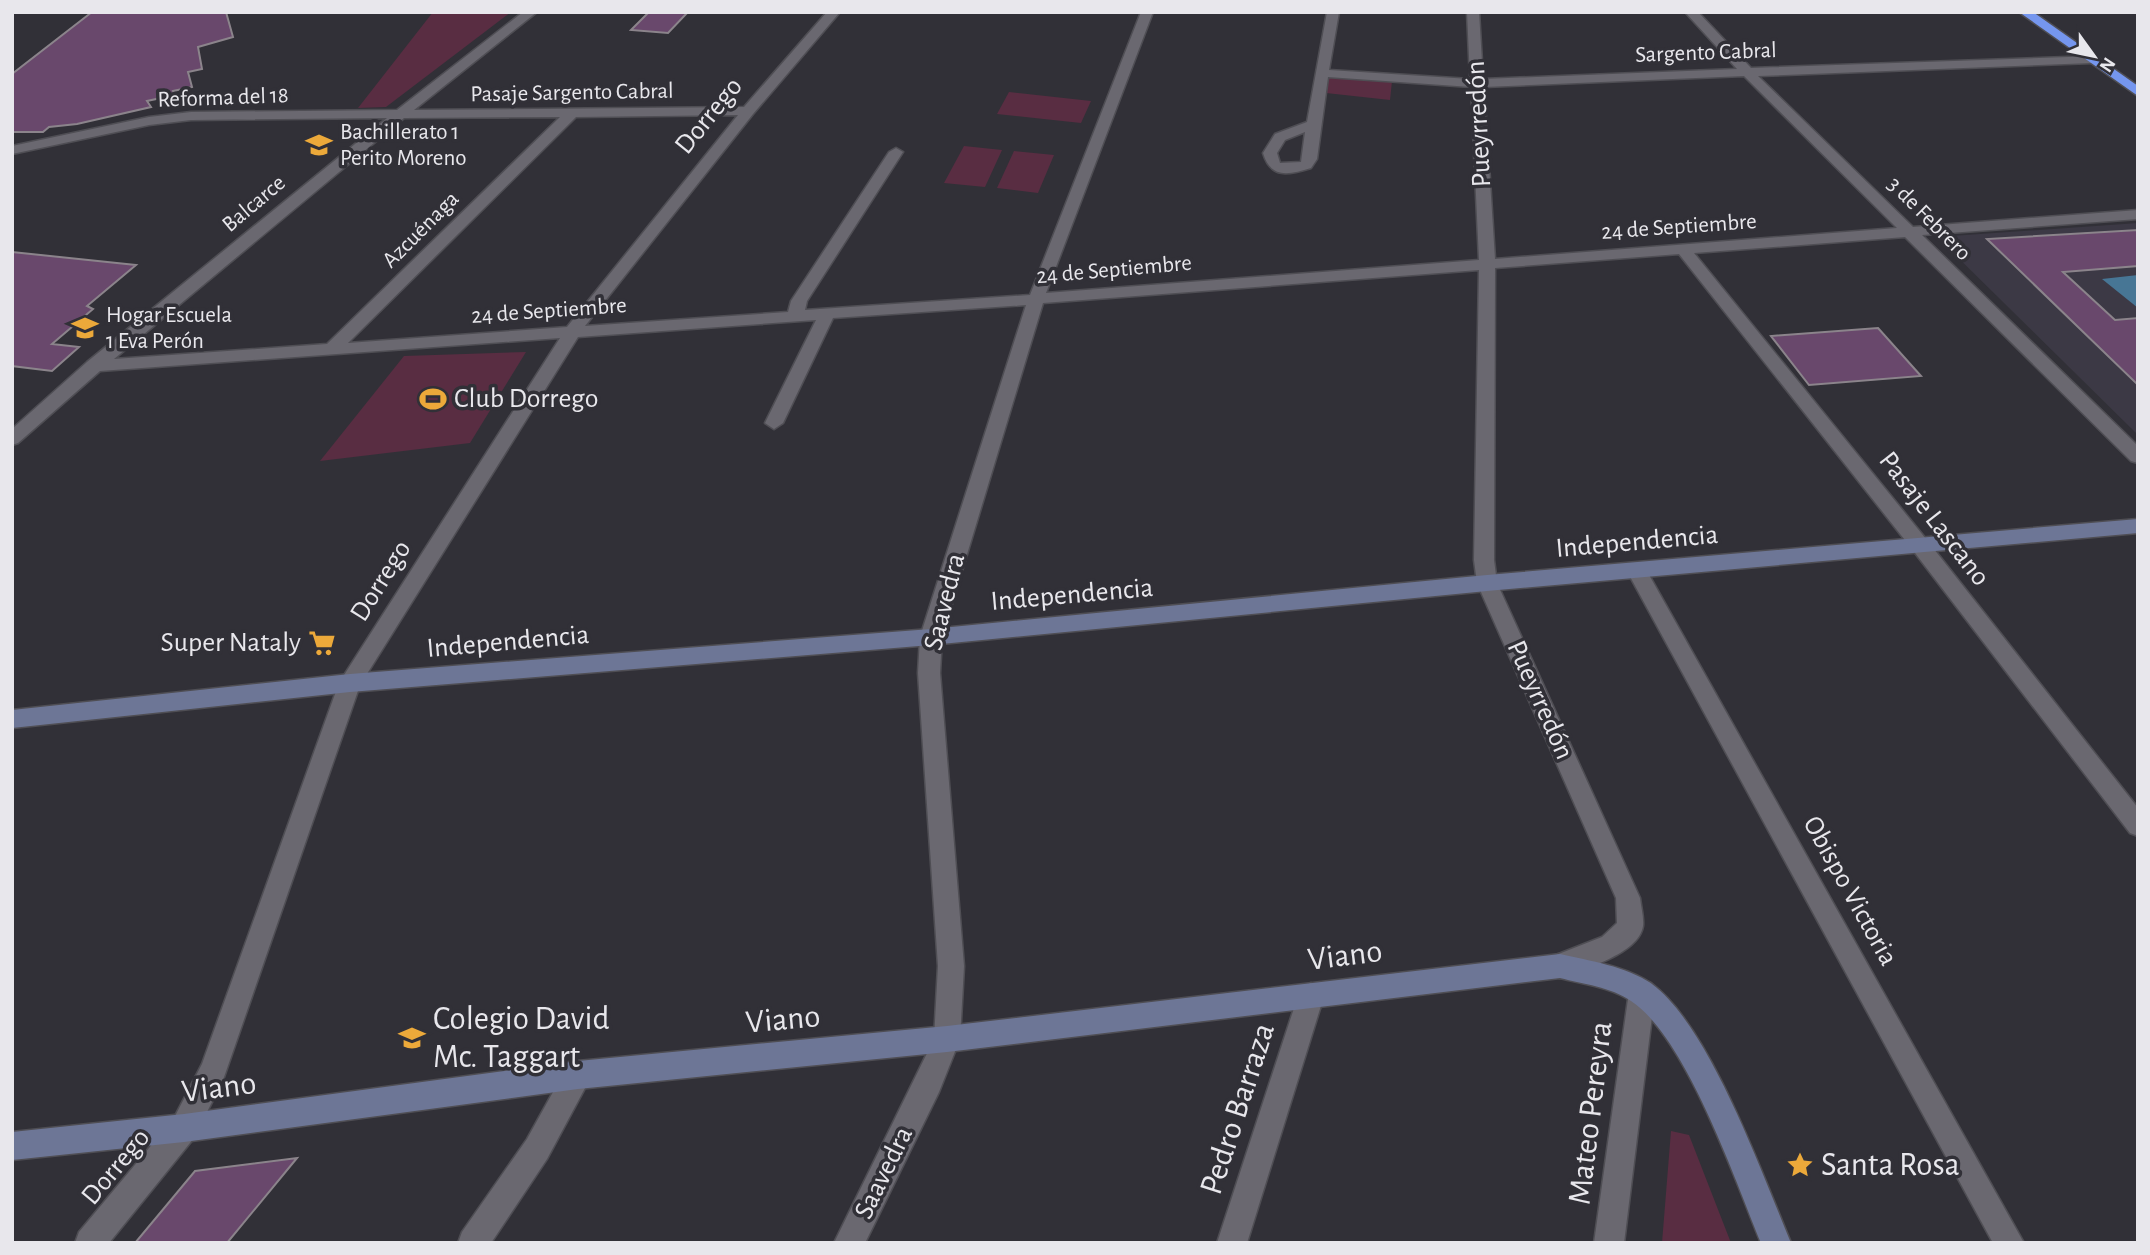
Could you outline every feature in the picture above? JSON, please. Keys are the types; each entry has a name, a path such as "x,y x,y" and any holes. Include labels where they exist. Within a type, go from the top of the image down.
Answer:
{"highway":[{"path":"2025,12 2138,92"}],"street":[{"name":"Balcarce","path":"12,439 93,366 397,115 531,12"},
{"name":"Dorrego","path":"90,1243 184,1128 213,1070 349,683 571,333 748,111 834,12"},
{"name":"Saavedra","path":"849,1243 929,1082 947,1039 951,966 929,673 931,637 1036,299 1147,12"},
{"path":"1313,124 1333,12"},
{"name":"Pueyrredón","path":"1473,12 1486,264 1484,560 1487,583 1628,898 1630,927 1611,946 1560,966"},
{"name":"3 de Febrero","path":"1691,12 1748,73 2138,457"},
{"name":"Sargento Cabral","path":"1322,73 1476,83 2092,59"},
{"name":"Pasaje Sargento Cabral","path":"397,115 748,111"},
{"name":"Azcuénaga","path":"333,348 570,114"},
{"name":"Reforma del 18","path":"12,150 173,117 397,115"},
{"path":"795,317 799,301 896,152"},
{"name":"24 de Septiembre","path":"93,366 795,317 2138,214"},
{"name":"Pasaje Lascano","path":"1684,250 1919,544 2138,826"},
{"path":"774,423 827,314"},
{"name":"Independencia","path":"12,719 349,683 931,637 1487,583 2138,526"},
{"name":"Obispo Victoria","path":"1637,571 2009,1243"},
{"path":"1560,966 1606,978 1642,992 1666,1015 1688,1048 1776,1243"},
{"name":"Viano","path":"12,1146 184,1128 578,1075 947,1039 1560,966"},
{"name":"Mateo Pereyra","path":"1609,1243 1642,992"},
{"name":"Pedro Barraza","path":"1232,1243 1311,996"},
{"path":"473,1243 537,1149 578,1075"}],"shaded area":[{"path":"433,12 511,12 386,107 358,108"},
{"path":"1329,75 1392,81 1390,100 1326,93"},
{"path":"1009,92 1091,101 1081,123 997,114"},
{"path":"964,146 1002,150 985,187 944,183"},
{"path":"1014,151 1054,155 1038,193 997,188"},
{"path":"2138,223 2138,435 1937,237"},
{"name":"Club Dorrego","path":"526,352 470,443 320,461 404,356"},
{"path":"1671,1131 1689,1135 1731,1243 1662,1243"}],"water":[{"path":"2138,275 2138,308 2102,279"}],"building":[{"path":"92,12 226,12 233,37 198,47 202,69 188,72 192,87 173,91 175,95 147,101 151,107 77,124 49,127 43,132 12,132 12,74"},
{"path":"649,12 688,12 668,33 631,30"},
{"path":"2138,230 2138,266 2063,272 2115,320 2138,318 2138,385 1987,239"},
{"path":"12,252 136,265 87,306 93,309 52,344 79,347 52,371 12,366"},
{"path":"1878,328 1921,376 1809,385 1771,336"},
{"path":"297,1158 227,1243 135,1243 195,1171"}],"place":[{"name":"Bachillerato 1 Perito Moreno","path":"319,145"},
{"name":"Hogar Escuela 1 Eva Perón","path":"85,328"},
{"name":"Club Dorrego","path":"433,399"},
{"name":"Super Nataly","path":"322,643"},
{"name":"Colegio David Mc. Taggart","path":"412,1038"},
{"name":"Santa Rosa","path":"1800,1165"}]}
